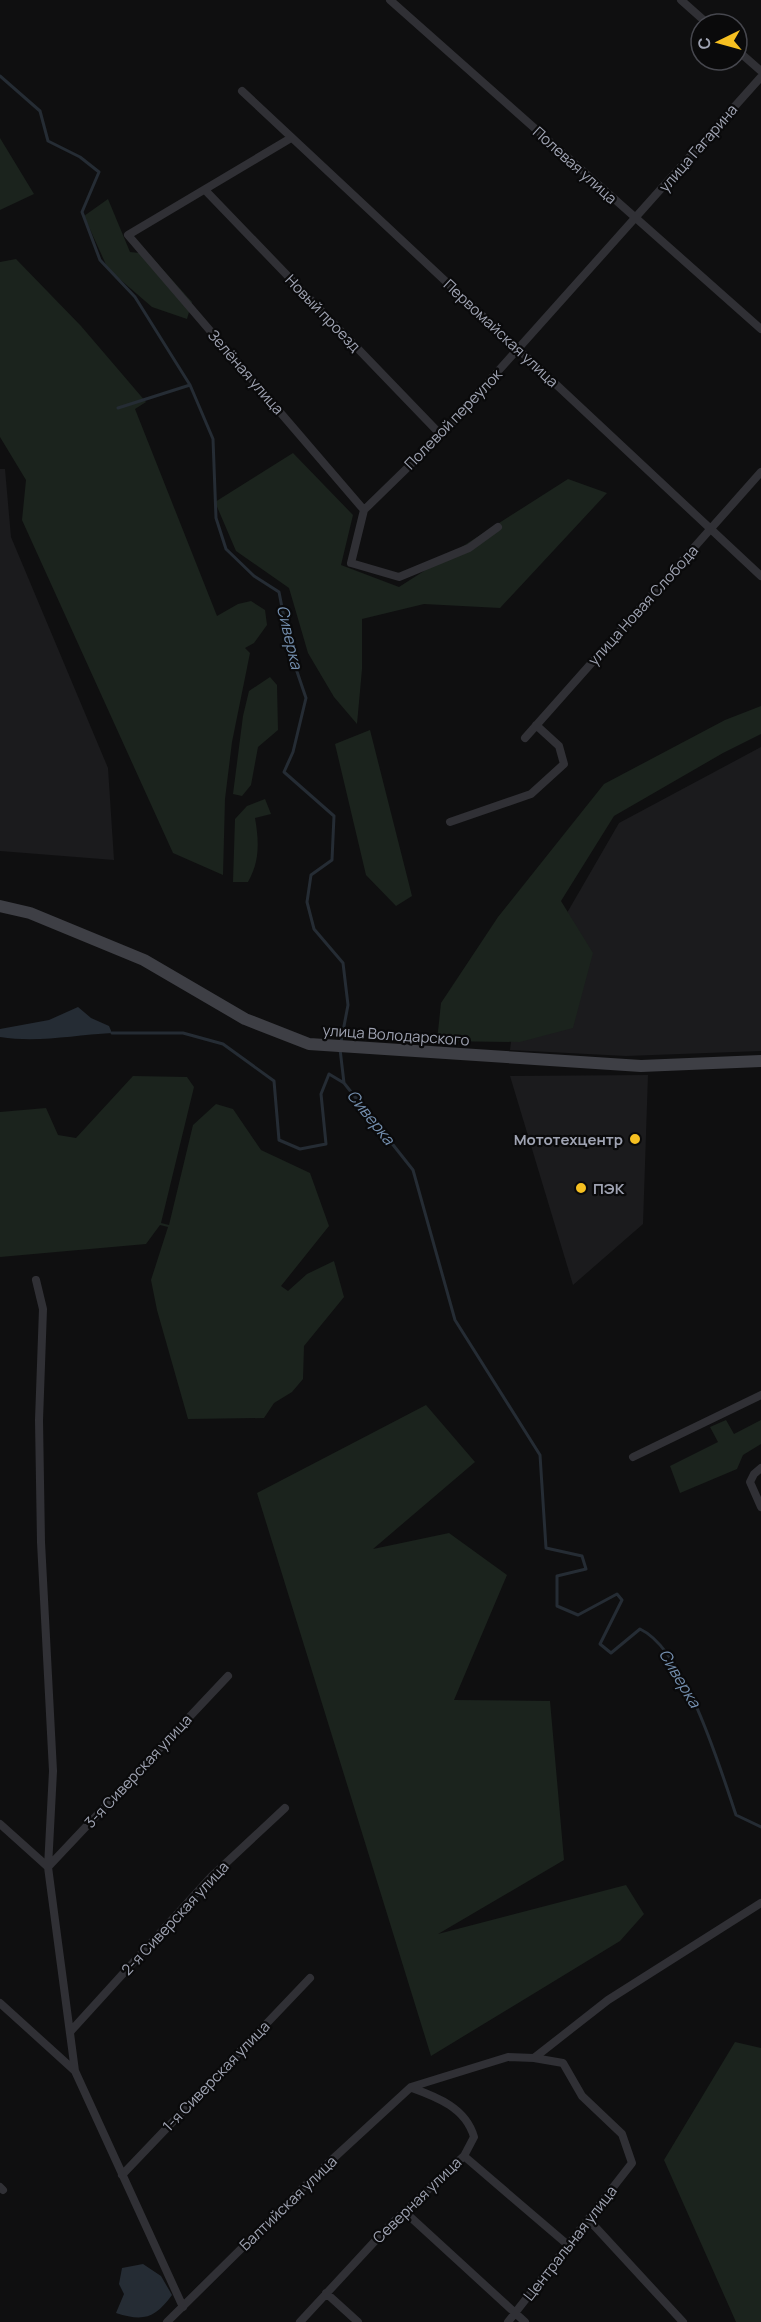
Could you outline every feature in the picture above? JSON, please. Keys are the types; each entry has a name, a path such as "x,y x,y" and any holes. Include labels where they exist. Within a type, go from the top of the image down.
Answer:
{"main road":[{"name":"улица Володарского","path":"0,906 30,913 144,960 245,1019 309,1044 641,1066 761,1061"}],"street":[{"name":"Полевая улица","path":"390,0 761,329"},
{"path":"681,0 694,12"},
{"path":"749,60 761,71"},
{"name":"улица Гагарина","path":"636,219 761,77"},
{"name":"Первомайская улица","path":"242,91 761,576"},
{"path":"205,190 291,138"},
{"name":"Зелёная улица","path":"205,190 128,235 364,510"},
{"name":"Новый проезд","path":"205,190 441,435"},
{"name":"Полевой переулок","path":"364,510 441,435 636,219"},
{"name":"улица Новая Слобода","path":"525,738 761,472"},
{"path":"364,510 351,562 399,577 469,548 498,527"},
{"path":"450,822 531,794 564,764 559,746 536,725"},
{"path":"36,1280 43,1309 39,1420 41,1542 53,1771 48,1867 75,2071 183,2307"},
{"path":"633,1456 761,1395"},
{"path":"761,1468 754,1473 750,1482 761,1508"},
{"name":"3-я Сиверская улица","path":"48,1867 228,1676"},
{"name":"2-я Сиверская улица","path":"70,2032 211,1877 285,1808"},
{"path":"0,1824 48,1867"},
{"path":"411,2087 508,2057 534,2058 608,2000 761,1903"},
{"name":"1-я Сиверская улица","path":"122,2175 310,1978"},
{"path":"0,2003 75,2071"},
{"name":"Центральная улица","path":"508,2322 632,2163 622,2134 582,2096 563,2063 534,2058"},
{"name":"Северная улица","path":"300,2322 388,2228 464,2156 474,2137 471,2129 446,2100 411,2087"},
{"name":"Балтийская улица","path":"167,2322 324,2167 411,2087"},
{"path":"464,2156 568,2245"},
{"path":"406,2213 525,2322"},
{"path":"588,2219 683,2322"},
{"path":"326,2293 358,2322"}],"shaded area":[{"path":"0,138 34,194 0,210"},
{"path":"108,199 130,252 149,254 192,302 187,319 152,307 108,269 84,216"},
{"path":"16,259 81,326 146,402 135,409 217,616 238,604 251,601 265,610 267,625 254,643 245,648 250,653 232,742 225,799 223,875 173,853 22,520 26,480 0,437 0,262"},
{"path":"293,453 353,515 341,565 399,587 568,479 607,493 500,608 424,604 362,619 362,669 357,724 334,697 308,653 289,588 236,551 215,502"},
{"path":"0,469 5,469 11,537 108,768 114,860 0,851"},
{"path":"270,677 277,685 278,730 258,747 251,785 242,796 233,794 243,716 249,691"},
{"path":"761,706 761,734 723,753 614,816 561,901 593,953 573,1028 520,1042 437,1041 441,1003 498,917 604,784 725,720"},
{"path":"370,730 412,896 396,906 366,875 335,744"},
{"path":"761,747 761,1051 626,1056 510,1050 516,1001 619,823"},
{"path":"265,799 271,814 255,818 258,851 252,874 248,882 233,882 235,819 247,806"},
{"path":"78,1007 91,1018 109,1026 112,1033 42,1039 0,1037 0,1029 49,1020"},
{"path":"648,1075 643,1224 573,1285 510,1076"},
{"path":"133,1076 187,1077 194,1087 161,1223 169,1225 193,1125 216,1104 233,1109 261,1150 310,1173 329,1226 281,1286 288,1291 307,1274 334,1261 344,1297 304,1346 303,1379 292,1392 274,1403 264,1418 188,1419 157,1310 151,1280 168,1227 160,1225 146,1244 0,1257 0,1112 46,1108 58,1135 76,1138"},
{"path":"426,1405 475,1462 373,1549 449,1533 507,1575 454,1700 550,1701 564,1860 438,1934 626,1885 644,1914 620,1941 431,2056 257,1493"},
{"path":"726,1420 734,1434 761,1420 761,1444 743,1455 737,1469 680,1493 670,1466 718,1442 710,1427"},
{"path":"735,2042 761,2048 761,2322 736,2322 664,2160"},
{"path":"143,2264 161,2276 172,2295 160,2309 148,2316 134,2317 116,2313 124,2294 119,2284 122,2268"}],"waterway":[{"name":"Сиверка","path":"0,76 40,111 48,141 80,157 99,172 82,212 100,260 135,297 190,385 213,439 216,518 226,549 254,576 279,592 291,654 306,698 293,752 284,772 334,816 332,860 311,875 307,902 314,929 343,963 348,1005 341,1042"},
{"path":"118,408 190,385"},
{"path":"112,1033 183,1033 223,1044 274,1081 279,1140 300,1149 326,1144 321,1094 329,1074 344,1083"},
{"name":"Сиверка","path":"340,1049 344,1083 413,1170 455,1320 540,1455 546,1548 582,1556 586,1569 557,1576 557,1606 578,1615 617,1594 622,1600 600,1644 611,1653 640,1629 656,1641 672,1660 699,1712 736,1815 761,1827"}],"place":[{"name":"Мототехцентр","path":"635,1139"},
{"name":"ПЭК","path":"581,1188"}]}
